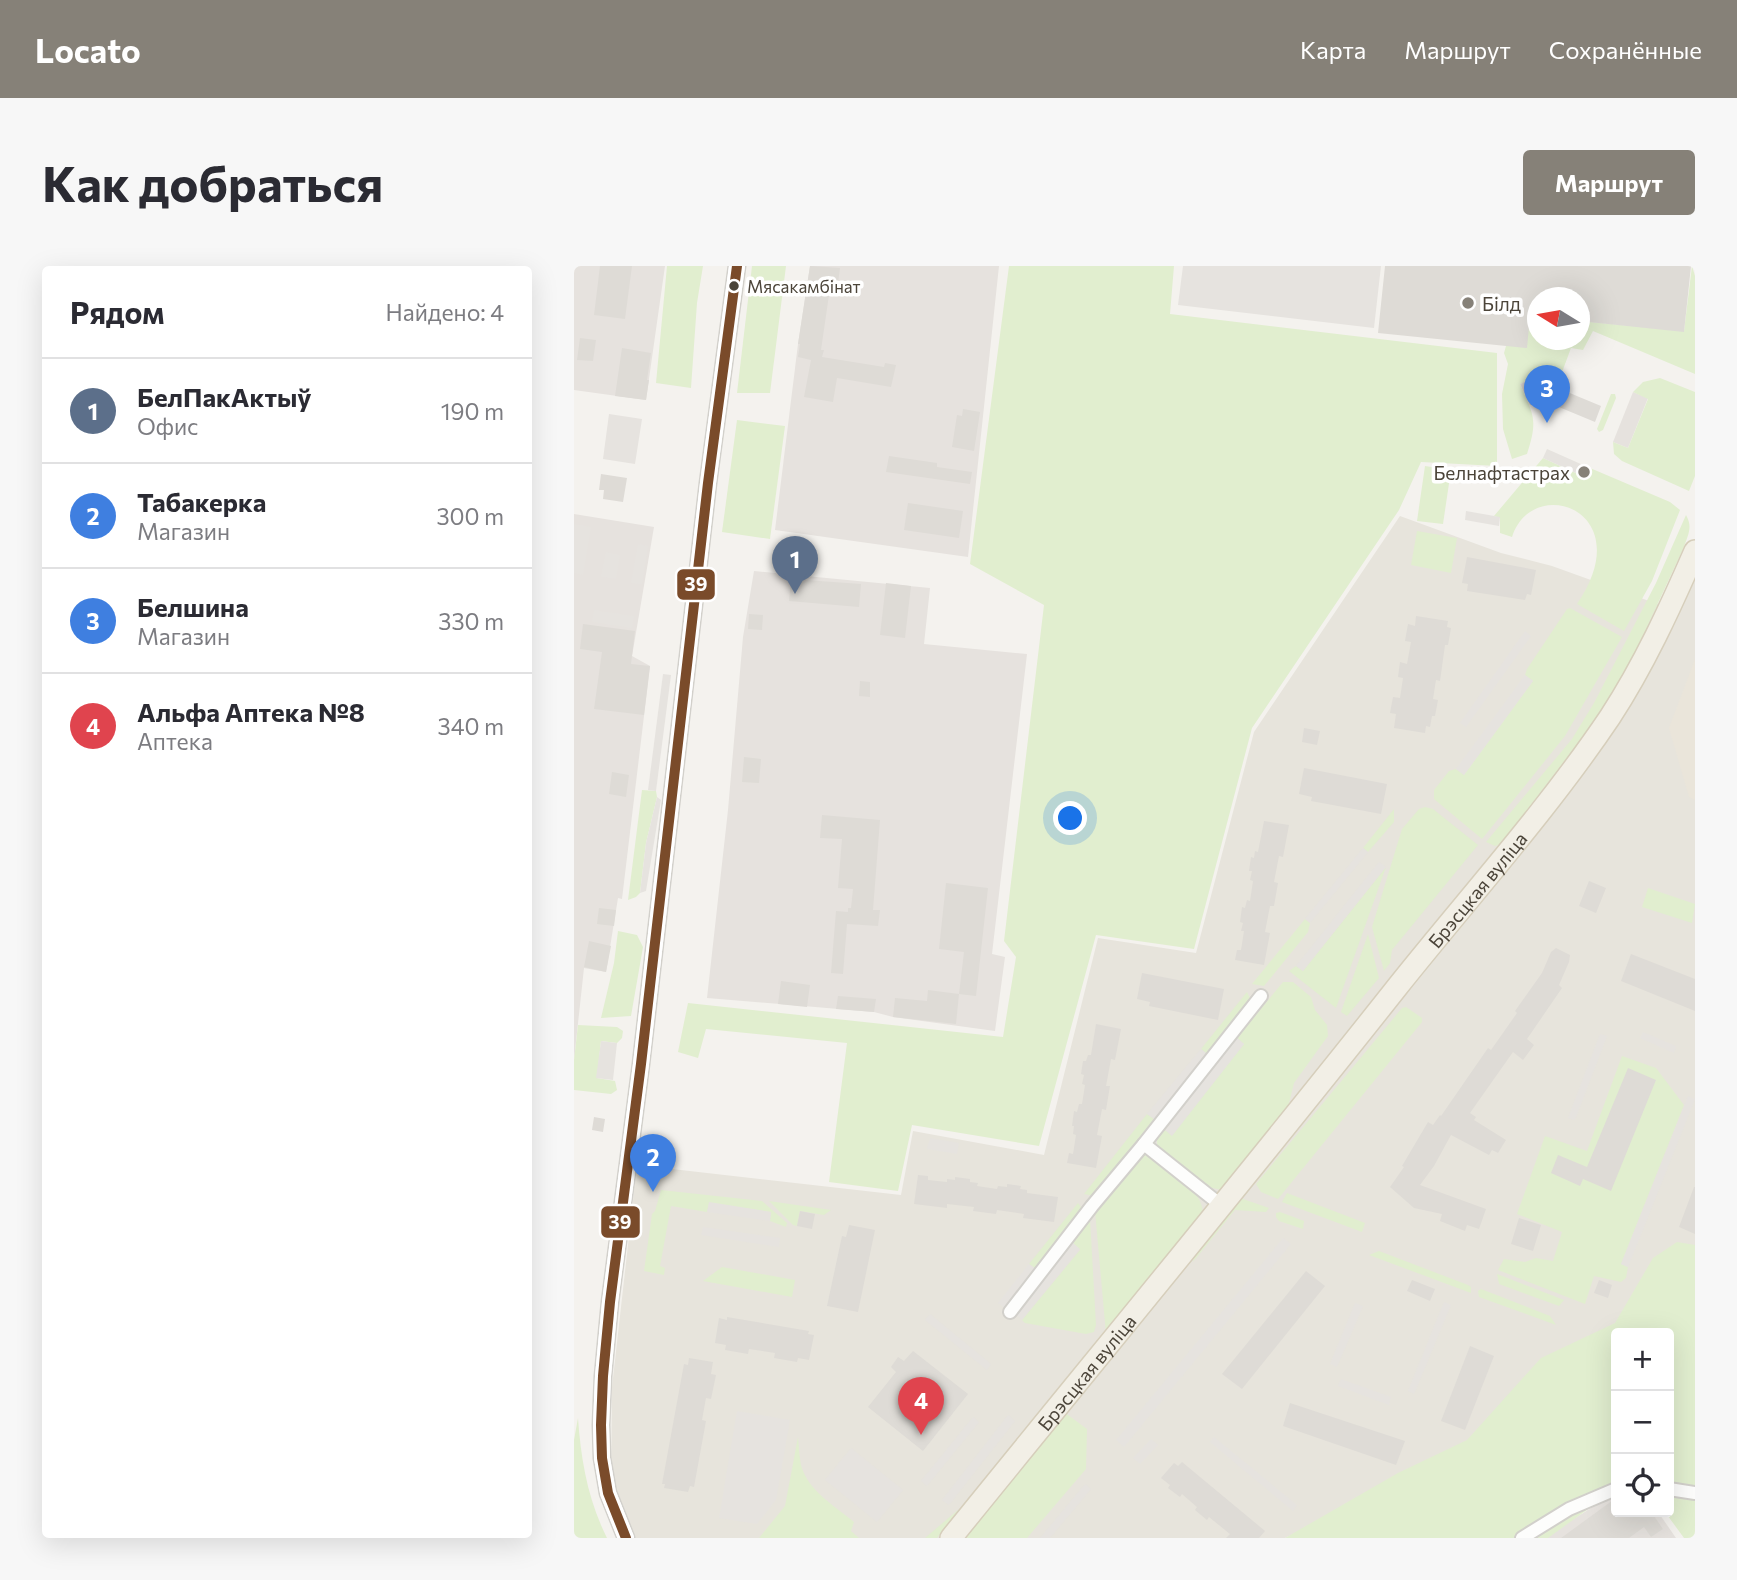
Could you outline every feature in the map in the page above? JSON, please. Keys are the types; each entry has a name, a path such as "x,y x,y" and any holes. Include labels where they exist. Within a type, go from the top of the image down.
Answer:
{"main road":[{"name":"Брэсцкая вуліца","path":"951,1538 1401,982 1503,861 1610,717 1666,617 1695,551"}],"street":[{"path":"626,1538 608,1493 602,1458 600,1425 603,1376 706,496 737,266"},
{"path":"1010,1312 1261,996"},
{"path":"1144,1144 1222,1206"},
{"path":"1674,1490 1695,1493"},
{"path":"1522,1538 1569,1509 1611,1491"}],"shaded area":[{"path":"574,266 665,266 646,400 574,390"},
{"path":"810,266 999,266 968,557 775,530"},
{"path":"1183,266 1381,266 1374,328 1178,305"},
{"path":"1633,392 1648,398 1628,448 1613,442"},
{"path":"609,414 642,419 635,464 603,459"},
{"path":"1547,449 1583,465 1578,474 1543,458"},
{"path":"1466,511 1500,517 1499,526 1465,520"},
{"path":"574,514 654,527 632,656 650,666 622,899 618,898 606,972 584,968 574,1060"},
{"path":"1400,516 1501,553 1552,566 1674,610 1695,563 1695,1286 1624,1328 1611,1328 1611,1337 1471,1445 1285,1538 634,1538 611,1484 612,1387 637,1165 901,1195 913,1131 1044,1155 1098,938 1196,953 1254,732"},
{"path":"574,524 591,527 583,575 574,573"},
{"path":"638,544 648,546 642,584 631,583"},
{"path":"606,552 620,555 616,579 601,577"},
{"path":"754,571 930,588 924,644 1027,654 992,954 1005,957 995,1031 874,1012 707,998 728,810 743,637"},
{"path":"594,610 634,616 632,628 592,622"},
{"path":"1525,631 1531,636 1466,727 1460,723"},
{"path":"1695,659 1695,800 1689,797 1669,728"},
{"path":"663,674 671,675 656,791 648,790"},
{"path":"1525,675 1533,681 1464,775 1456,769"},
{"path":"657,797 661,800 646,891 640,893 646,843"},
{"path":"1363,848 1368,852 1310,923 1305,919"},
{"path":"1379,862 1386,867 1303,971 1296,966"},
{"path":"1643,1032 1676,1046 1674,1053 1640,1038"},
{"path":"1600,1034 1607,1036 1575,1120 1568,1118"},
{"path":"1237,1038 1244,1044 1172,1136 1165,1130"},
{"path":"601,1041 617,1043 613,1080 596,1078"},
{"path":"1201,1049 1207,1054 1154,1119 1147,1114"},
{"path":"1688,1096 1695,1099 1628,1267 1621,1264"},
{"path":"930,1138 959,1143 957,1154 927,1149"},
{"path":"709,1202 771,1212 770,1221 707,1212"},
{"path":"703,1227 780,1238 779,1247 701,1235"},
{"path":"1283,1238 1291,1244 1124,1447 1116,1440"},
{"path":"1073,1243 1080,1249 1022,1320 1015,1314"},
{"path":"1029,1264 1036,1269 1005,1308 998,1303"},
{"path":"1444,1302 1451,1305 1414,1394 1408,1391"},
{"path":"1355,1303 1363,1306 1337,1367 1330,1364"},
{"path":"930,1314 991,1364 987,1370 925,1320"},
{"path":"1341,1379 1391,1397 1389,1405 1338,1386"},
{"path":"737,1411 790,1420 776,1500 757,1524 719,1518"},
{"path":"1008,1415 1015,1421 949,1505 942,1500"},
{"path":"973,1417 979,1422 927,1486 921,1481"},
{"path":"1214,1437 1297,1505 1293,1511 1210,1442"},
{"path":"1151,1439 1158,1445 1140,1464 1133,1458"},
{"path":"851,1448 903,1490 877,1522 825,1480"},
{"path":"1085,1484 1091,1489 1050,1538 1040,1538"},
{"path":"1611,1495 1611,1517 1661,1517 1676,1538 1544,1538"}],"green space":[{"path":"667,266 703,266 697,303 691,388 656,383"},
{"path":"752,266 786,266 770,393 737,393"},
{"path":"1009,266 1174,266 1170,314 1497,353 1497,466 1421,462 1399,510 1252,728 1194,949 1096,935 1039,1146 912,1125 898,1191 829,1182 847,1043 706,1029 698,1058 678,1052 688,1003 1003,1037 1016,957 1004,941 1044,605 970,564"},
{"path":"1692,266 1695,276 1695,374 1593,331 1590,337 1590,322 1684,331"},
{"path":"1527,320 1527,350 1570,350 1561,375 1545,373 1520,384 1533,418 1533,433 1527,454 1512,459 1503,429 1502,394 1508,364 1504,353 1506,346"},
{"path":"1660,378 1695,392 1695,476 1689,491 1622,461 1614,454 1613,442 1628,448 1648,399 1633,392 1643,382"},
{"path":"1611,394 1615,394 1616,398 1603,430 1599,432 1597,429"},
{"path":"737,420 785,426 770,539 722,532"},
{"path":"1543,458 1578,474 1583,465 1670,502 1680,510 1652,581 1624,631 1577,604 1593,572 1597,545 1590,525 1576,511 1558,505 1540,507 1523,518 1512,537 1500,533 1500,518 1494,516"},
{"path":"1425,466 1451,470 1443,524 1417,521"},
{"path":"1686,515 1689,527 1684,547 1620,685 1501,844 1495,846 1486,842 1572,739 1594,703 1656,583"},
{"path":"1417,531 1457,538 1451,573 1411,565"},
{"path":"1570,608 1622,637 1565,736 1482,839 1434,799 1434,790 1449,771 1456,769 1464,775 1533,681 1525,675 1527,669"},
{"path":"642,790 656,791 657,797 646,843 640,893 628,900"},
{"path":"1394,809 1394,822 1368,852 1363,848"},
{"path":"1419,809 1433,809 1478,845 1392,950 1390,963 1384,971 1372,927 1402,829"},
{"path":"1386,867 1336,1008 1289,971 1296,966 1303,971"},
{"path":"1648,888 1695,904 1692,923 1642,907"},
{"path":"1305,919 1310,923 1308,932 1264,986 1252,984"},
{"path":"618,931 637,935 643,947 631,1016 601,1018 614,963"},
{"path":"1368,934 1379,978 1347,1016 1341,1012"},
{"path":"1283,982 1293,982 1311,997 1315,1010 1327,1025 1328,1036 1294,1083 1286,1115 1222,1190 1208,1187 1157,1146 1157,1134 1165,1130 1172,1135 1244,1044 1237,1038"},
{"path":"1247,992 1250,998 1248,1004 1207,1054 1201,1049"},
{"path":"1406,1007 1422,1018 1422,1022 1278,1199 1261,1192 1256,1184 1402,1008"},
{"path":"578,1025 617,1027 623,1031 622,1038 617,1043 601,1041 597,1078 615,1081 617,1090 611,1094 574,1090"},
{"path":"1622,1056 1656,1068 1684,1105 1621,1264 1628,1267 1626,1278 1621,1282 1594,1276 1585,1304 1498,1270 1504,1259 1525,1262 1536,1258 1553,1261 1562,1232 1517,1214 1545,1136 1587,1151"},
{"path":"1147,1114 1154,1119 1095,1196 1084,1194"},
{"path":"1144,1155 1152,1156 1186,1183 1199,1199 1203,1219 1106,1334 1095,1211"},
{"path":"661,1190 762,1201 787,1223 786,1227 770,1221 771,1212 709,1203 707,1212 671,1206 660,1266 665,1268 664,1275 644,1271 652,1214"},
{"path":"1287,1193 1365,1223 1362,1232 1282,1202"},
{"path":"1243,1199 1269,1208 1266,1212 1235,1210 1193,1262 1197,1248 1236,1200"},
{"path":"769,1201 831,1210 824,1215 800,1211 797,1226"},
{"path":"1078,1203 1080,1212 1036,1269 1029,1264"},
{"path":"1276,1213 1304,1221 1303,1229 1279,1221"},
{"path":"1090,1219 1096,1325 1094,1332 1086,1334 1025,1323 1022,1320 1080,1250 1073,1243"},
{"path":"1677,1242 1695,1245 1695,1538 1684,1538 1669,1517 1674,1517 1674,1328 1611,1328 1611,1493 1548,1538 1285,1538 1398,1473 1467,1440 1541,1358 1615,1323 1653,1258"},
{"path":"1379,1251 1468,1285 1471,1287 1471,1293 1369,1255"},
{"path":"722,1267 795,1280 792,1297 703,1281"},
{"path":"1497,1274 1564,1300 1559,1306 1499,1284"},
{"path":"1481,1289 1550,1316 1556,1325 1479,1297 1478,1291"},
{"path":"1064,1412 1087,1429 1086,1469 1027,1538 964,1538"},
{"path":"578,1418 586,1480 607,1538 574,1538 574,1440"},
{"path":"798,1437 800,1462 810,1483 854,1522 851,1531 859,1538 759,1538 785,1506"},
{"path":"959,1509 937,1538 925,1538"}],"building":[{"path":"600,266 632,266 625,319 594,315"},
{"path":"810,266 840,268 838,283 835,282 834,288 830,288 822,357 884,367 885,363 896,365 891,387 837,378 833,402 804,397 811,360 798,357 798,344"},
{"path":"1385,266 1691,266 1684,332 1590,322 1590,287 1527,287 1527,348 1378,333"},
{"path":"580,338 596,340 593,361 577,360"},
{"path":"622,348 651,353 646,400 615,396"},
{"path":"1542,373 1548,384 1601,406 1595,422 1542,400 1530,405 1520,384"},
{"path":"963,409 980,412 974,451 952,447 957,415 962,416"},
{"path":"889,456 937,463 937,467 972,472 970,484 886,472"},
{"path":"601,474 627,478 623,502 603,499 604,490 599,490"},
{"path":"908,503 963,511 959,538 904,530"},
{"path":"1467,557 1536,570 1531,595 1527,594 1525,600 1467,591 1468,584 1462,583"},
{"path":"791,579 861,584 859,607 789,601"},
{"path":"886,583 911,586 905,638 880,635"},
{"path":"749,614 763,615 762,630 748,629"},
{"path":"1416,616 1448,621 1447,627 1451,628 1448,645 1445,645 1440,681 1436,680 1433,699 1438,700 1435,716 1432,716 1430,727 1426,726 1425,733 1394,728 1396,714 1390,713 1393,697 1400,698 1403,678 1398,677 1400,662 1407,664 1411,642 1405,641 1408,624 1415,626"},
{"path":"583,624 635,631 631,664 650,666 644,715 594,709 602,652 580,649"},
{"path":"860,681 870,682 870,697 859,696"},
{"path":"1304,728 1320,731 1317,745 1302,742"},
{"path":"744,757 761,759 759,783 742,782"},
{"path":"1304,768 1387,784 1381,814 1311,801 1312,797 1299,794"},
{"path":"612,772 629,775 626,797 609,794"},
{"path":"822,815 880,820 873,910 880,910 878,926 847,924 843,974 831,973 836,911 848,912 853,889 838,888 842,839 820,838"},
{"path":"1264,821 1289,825 1283,857 1279,856 1274,882 1278,883 1274,906 1270,906 1265,932 1270,933 1264,965 1235,960 1237,950 1241,950 1244,931 1241,931 1243,923 1240,922 1242,907 1245,908 1247,900 1250,901 1253,881 1250,880 1252,871 1249,871 1251,857 1254,858 1255,851 1258,852"},
{"path":"1589,881 1606,888 1596,913 1579,906"},
{"path":"946,883 988,888 976,996 959,994 964,952 939,949"},
{"path":"599,908 616,910 614,926 597,924"},
{"path":"589,941 611,946 606,972 584,967"},
{"path":"1556,948 1570,955 1569,962 1559,985 1562,988 1527,1039 1534,1045 1523,1060 1513,1052 1470,1113 1476,1117 1474,1120 1506,1140 1498,1153 1492,1150 1489,1155 1451,1135 1420,1185 1486,1209 1479,1229 1467,1225 1465,1231 1440,1221 1442,1214 1414,1208 1390,1187 1428,1122 1433,1125 1441,1116 1488,1048 1491,1050"},
{"path":"1631,954 1695,979 1695,1011 1621,981"},
{"path":"1142,973 1224,989 1218,1020 1149,1006 1150,1002 1137,999"},
{"path":"781,981 810,985 807,1007 778,1004"},
{"path":"928,990 959,994 956,1024 893,1017 895,998 927,1001"},
{"path":"838,996 876,999 874,1012 836,1009"},
{"path":"1096,1024 1121,1029 1106,1086 1110,1086 1106,1110 1102,1109 1097,1135 1102,1136 1096,1168 1067,1163 1069,1153 1073,1154 1076,1135 1073,1134 1072,1126 1074,1111 1077,1112 1079,1104 1082,1104 1085,1085 1082,1084 1084,1075 1081,1074 1083,1061 1091,1055"},
{"path":"1628,1068 1656,1080 1611,1191 1583,1179 1580,1186 1551,1173 1558,1155 1587,1167"},
{"path":"594,1117 605,1119 603,1132 592,1130"},
{"path":"918,1175 928,1176 928,1180 947,1182 947,1179 955,1180 955,1177 970,1179 970,1182 978,1183 977,1186 997,1189 998,1186 1007,1187 1007,1184 1021,1186 1020,1189 1027,1190 1027,1193 1058,1197 1054,1222 1023,1218 1024,1214 997,1210 996,1214 973,1211 974,1207 947,1204 947,1208 914,1204"},
{"path":"1695,1187 1695,1234 1679,1227"},
{"path":"800,1211 815,1214 812,1229 797,1226"},
{"path":"1519,1218 1541,1225 1533,1251 1511,1244"},
{"path":"849,1225 875,1230 858,1312 827,1306 842,1236 846,1237"},
{"path":"1306,1271 1325,1286 1242,1389 1222,1374"},
{"path":"1412,1280 1435,1289 1430,1301 1407,1291"},
{"path":"1599,1280 1612,1285 1608,1298 1594,1293"},
{"path":"727,1317 809,1331 808,1334 814,1335 809,1360 798,1358 797,1362 774,1358 775,1353 749,1349 748,1354 725,1350 726,1345 715,1343 719,1318 727,1320"},
{"path":"1470,1346 1494,1356 1465,1430 1441,1421"},
{"path":"913,1351 968,1394 923,1451 868,1407 896,1372 891,1367 898,1357 904,1361"},
{"path":"689,1358 713,1362 711,1374 716,1375 711,1399 706,1398 702,1420 706,1421 694,1487 690,1486 688,1492 664,1488 665,1484 662,1484 684,1364 688,1365"},
{"path":"1290,1403 1405,1441 1396,1465 1283,1426"},
{"path":"1182,1462 1265,1531 1259,1538 1226,1538 1230,1534 1209,1517 1207,1520 1195,1510 1197,1507 1182,1494 1180,1497 1168,1488 1170,1485 1161,1478 1174,1463 1178,1466"},
{"path":"1611,1502 1611,1517 1655,1517 1663,1529 1651,1537 1644,1527 1629,1538 1561,1538"}],"transit line":[{"name":"39","path":"626,1538 608,1493 602,1458 603,1376 708,483 737,266"}],"place":[{"name":"Мясакамбінат","path":"734,286"},
{"name":"Білд","path":"1468,303"},
{"name":"Белшина","path":"1547,423"},
{"name":"Белнафтастрах","path":"1584,472"},
{"name":"БелПакАктыў","path":"795,594"},
{"name":"Табакерка","path":"653,1192"},
{"name":"Альфа Аптека №8","path":"921,1435"}]}
